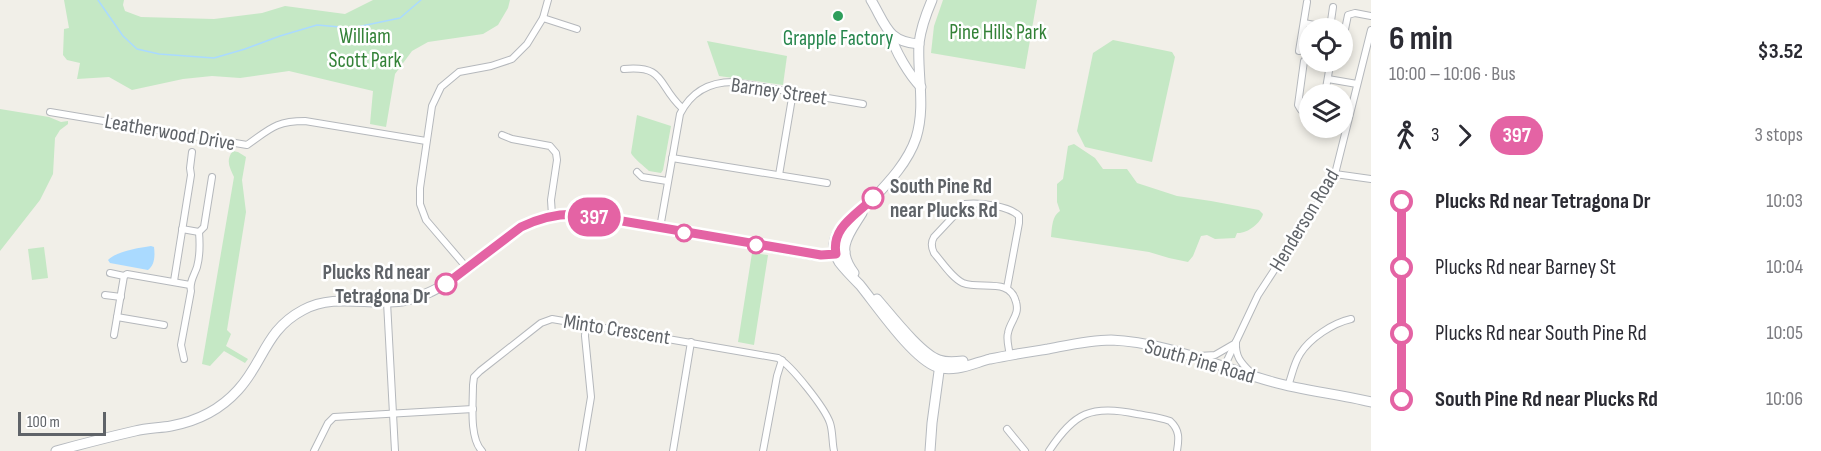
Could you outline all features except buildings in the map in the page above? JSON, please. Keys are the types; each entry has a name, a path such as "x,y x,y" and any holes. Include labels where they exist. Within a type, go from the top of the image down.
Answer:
{"street":[{"path":"467,268 426,220 420,204 420,188 432,106 441,87 459,72 512,59 527,44 543,18 548,0"},
{"path":"871,0 891,34 893,43 921,87"},
{"path":"930,451 940,364 924,359 901,336 841,264 840,253 835,242 839,231 895,174 911,149 919,123 921,87 919,44 924,20 932,0"},
{"path":"1305,18 1307,2"},
{"path":"1331,18 1333,7"},
{"path":"1347,18 1348,15 1355,12 1371,16"},
{"path":"543,18 577,29"},
{"name":"Henderson Road","path":"1224,367 1258,295 1335,174 1371,30"},
{"path":"891,34 900,41 919,44"},
{"path":"624,69 639,68 652,71 682,108 660,228"},
{"path":"1327,84 1329,72"},
{"path":"1328,79 1357,84"},
{"name":"Barney Street","path":"682,108 695,93 723,82 863,104"},
{"path":"779,175 793,92"},
{"name":"Leatherwood Drive","path":"50,112 247,145 268,129 291,121 305,121 426,141"},
{"path":"502,135 550,146 556,153 551,200 552,215"},
{"path":"174,281 192,175 190,168 192,152"},
{"path":"672,158 827,183"},
{"path":"637,172 642,177 668,181"},
{"path":"1335,174 1371,180"},
{"path":"184,359 181,345 191,291 190,285 196,269 200,248 199,232 204,227 212,177"},
{"path":"1007,288 1019,216 1010,209 976,203 965,204 934,237 931,243 933,251 962,282 1007,288 1013,295 1017,306 1016,315 1007,334 1010,356"},
{"path":"56,451 139,430 171,426 198,419 225,403 238,390 276,331 301,311 327,302 387,302 408,300 427,294 445,285 521,227 552,215 573,213 814,255 840,253"},
{"path":"182,229 199,232"},
{"path":"110,273 190,285"},
{"path":"114,335 124,276"},
{"path":"105,295 121,297"},
{"path":"387,302 395,451"},
{"path":"117,317 164,325"},
{"name":"Minto Crescent","path":"482,451 475,439 473,381 476,374 542,323 552,319 767,355 782,360"},
{"path":"1288,386 1300,354 1309,343 1332,326 1351,319"},
{"path":"582,451 591,397 585,336 586,324"},
{"name":"South Pine Road","path":"940,364 953,369 1085,342 1108,340 1144,343 1288,386 1371,402"},
{"path":"1190,356 1215,355 1235,341"},
{"path":"1235,341 1236,353 1254,376"},
{"path":"673,451 691,342"},
{"path":"763,451 782,360 794,371 828,418 834,451"},
{"path":"314,451 328,423 334,417 473,409"},
{"path":"1049,451 1062,432 1076,419 1107,409 1170,421 1179,433 1177,451"},
{"path":"1007,429 1025,451"}],"green space":[{"name":"William Scott Park","path":"64,0 124,0 125,11 141,17 214,19 262,13 285,6 345,14 373,0 510,0 498,25 483,34 428,42 412,51 395,74 386,127 370,124 373,91 289,71 240,78 212,76 183,79 132,90 109,77 77,79 80,63 67,60 63,55 64,29 69,28"},
{"name":"Pine Hills Park","path":"943,0 1037,0 1025,69 931,53 934,26"},
{"path":"1113,40 1172,52 1175,57 1152,162 1085,147 1077,131 1093,53"},
{"path":"707,41 787,56 783,85 719,76"},
{"path":"0,109 49,117 61,122 68,121 68,124 55,138 53,174 40,200 0,251"},
{"path":"637,115 671,126 661,173 649,171 631,153"},
{"path":"1074,144 1095,158 1103,169 1127,169 1137,183 1177,196 1259,210 1263,214 1262,217 1249,230 1237,233 1235,238 1215,239 1207,235 1201,236 1188,262 1149,252 1051,237 1054,219 1060,211 1057,202 1057,184 1063,179 1068,146"},
{"path":"233,151 246,157 242,180 246,212 227,330 231,334 226,346 248,359 245,363 224,351 210,366 202,364 234,177 229,161"},
{"path":"44,247 48,278 32,280 28,249"},
{"path":"752,253 768,255 754,345 738,342"}],"water":[{"path":"154,247 154,260 148,270 110,263 108,260 122,252"}],"waterway":[{"path":"98,0 123,36 137,49 159,54 214,58 317,25 352,28 400,18 421,0"}],"bus line":[{"name":"397","path":"446,284 521,227 552,215 573,213 814,255 836,254 835,242 839,231 873,198"}],"place":[{"name":"Grapple Factory","path":"838,16"},
{"name":"South Pine Rd near Plucks Rd","path":"873,198"},
{"name":"Plucks Rd near Tetragona Dr","path":"446,284"}]}
